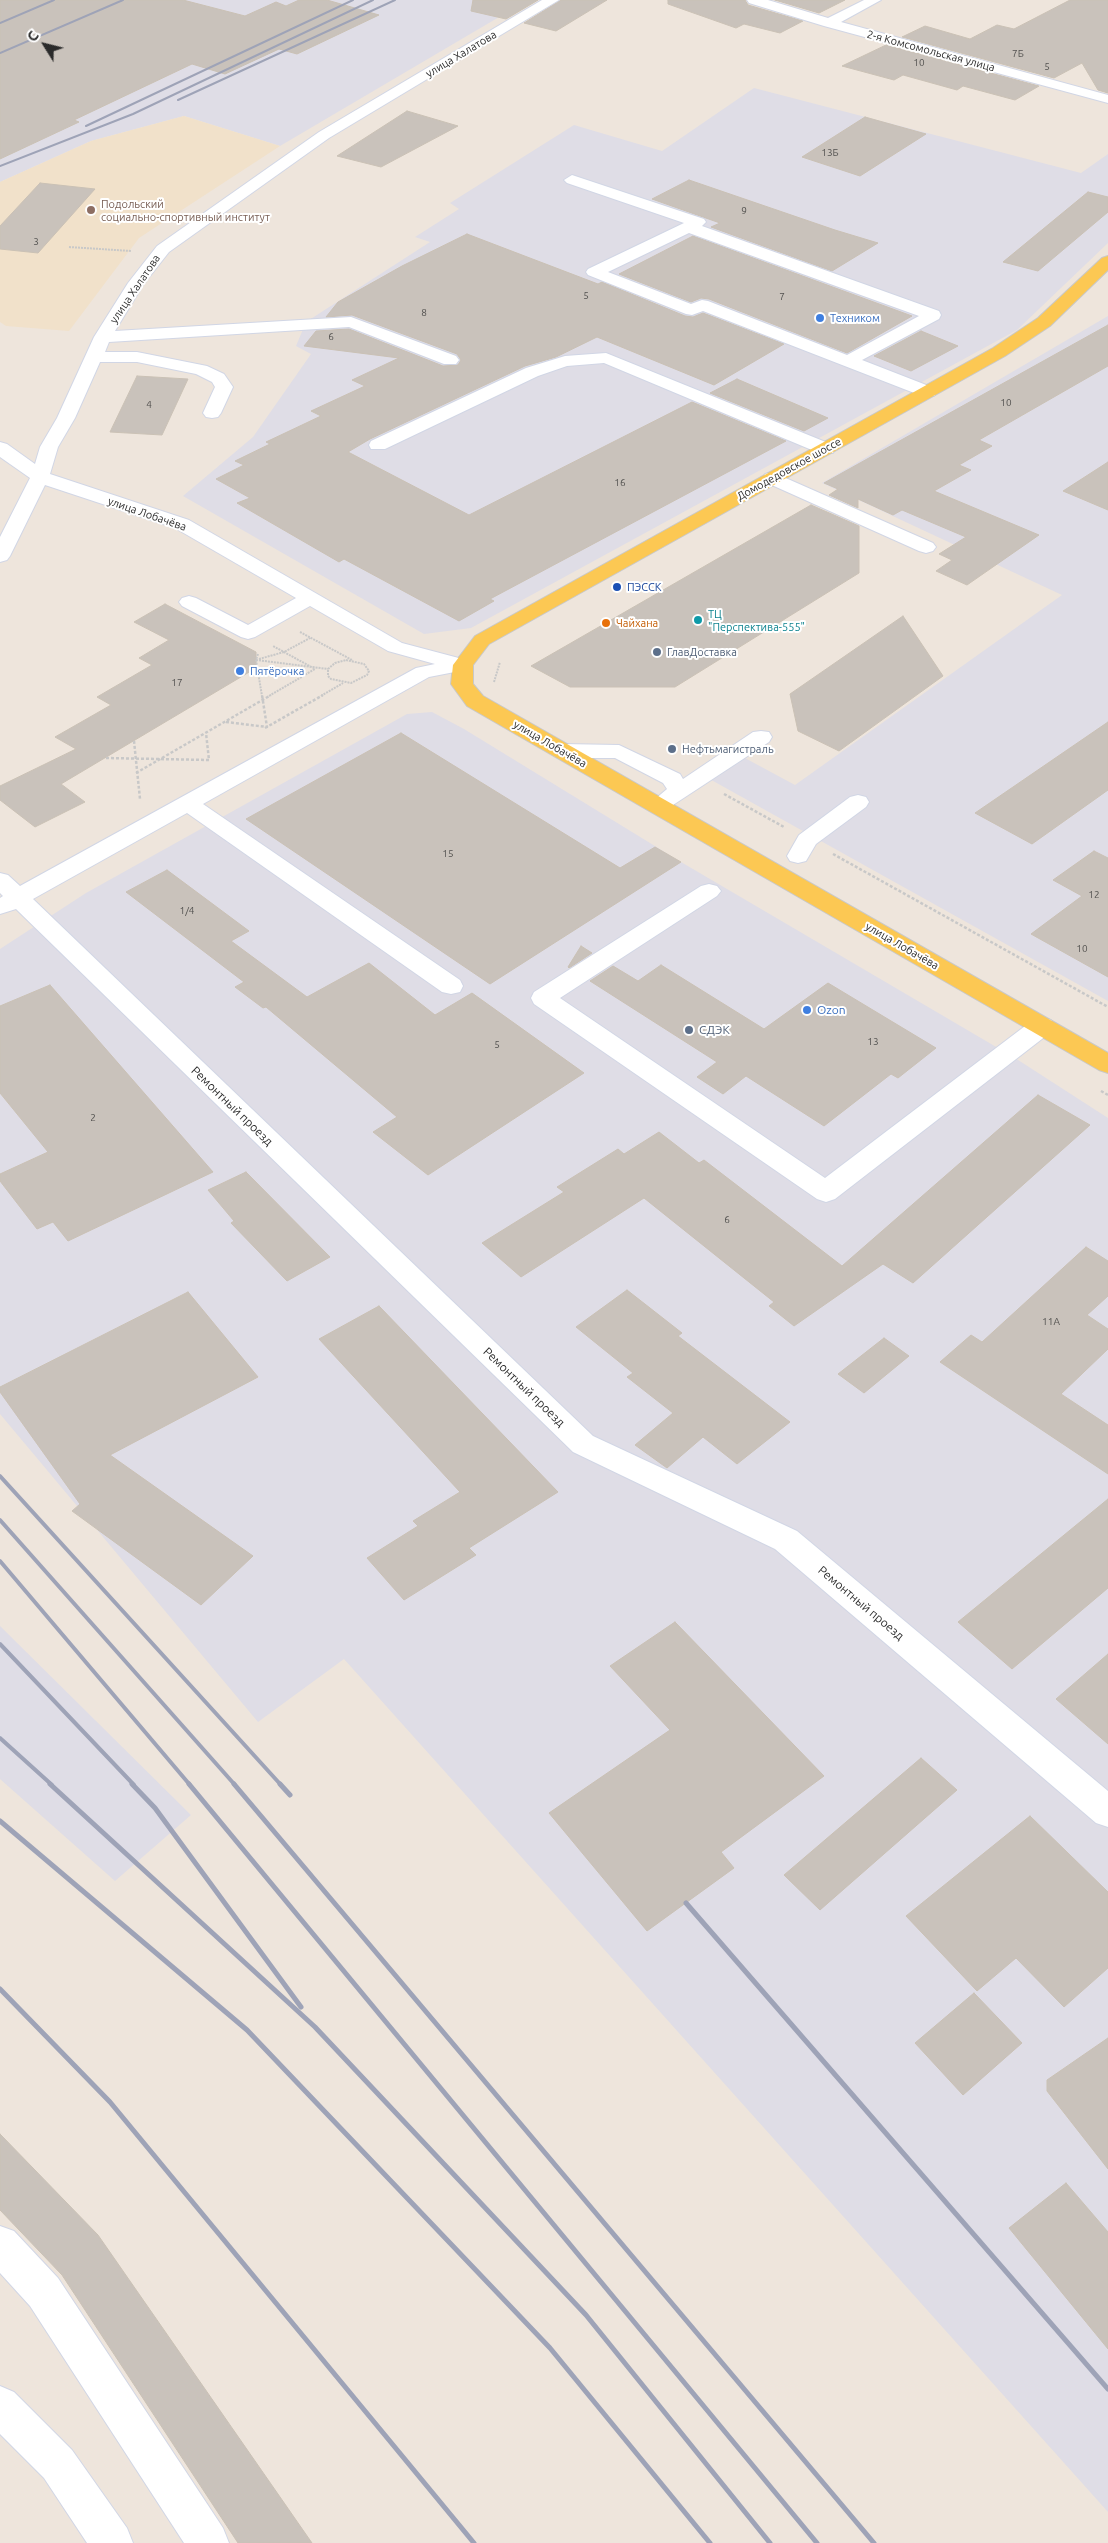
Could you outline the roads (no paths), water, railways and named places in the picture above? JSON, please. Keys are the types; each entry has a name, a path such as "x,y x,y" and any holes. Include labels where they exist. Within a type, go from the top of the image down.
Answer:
{"main road":[{"name":"Домодедовское шоссе","path":"463,665 482,640 999,352 1044,322 1108,261"},
{"name":"улица Лобачёва","path":"463,665 462,684 475,701 1108,1064"}],"street":[{"name":"улица Халатова","path":"0,556 40,478 49,447 66,418 103,337 136,284 163,249 324,135 552,0"},
{"name":"2-я Комсомольская улица","path":"754,0 829,23 1108,99"},
{"path":"829,23 874,0"},
{"path":"572,180 698,222 594,272 692,310 702,305 928,392"},
{"path":"688,227 932,315 848,361"},
{"path":"103,337 351,322 450,360"},
{"path":"93,357 137,357 201,370 218,378 224,387 212,412"},
{"path":"378,445 532,372 565,361 606,358 826,449"},
{"name":"улица Лобачёва","path":"0,448 40,478 182,524 395,647 463,665"},
{"path":"772,478 926,547"},
{"path":"189,602 248,633 310,598"},
{"path":"5,895 187,803 423,672 463,665"},
{"path":"657,805 761,737"},
{"path":"562,751 619,752 672,779 679,791"},
{"path":"803,848 858,802"},
{"path":"187,803 451,986"},
{"path":"709,891 543,998 826,1192 1042,1026"},
{"name":"Ремонтный проезд","path":"5,895 583,1444 786,1540 1108,1812"},
{"path":"0,2245 44,2292 208,2543"},
{"path":"0,2406 58,2464 112,2543"}],"railway":[{"path":"0,23 54,0"},
{"path":"0,53 123,0"},
{"path":"86,126 353,0"},
{"path":"0,166 133,114 373,0"},
{"path":"178,100 395,0"},
{"path":"0,1476 281,1785"},
{"path":"0,1520 235,1785"},
{"path":"0,1561 190,1785"},
{"path":"0,1644 134,1785"},
{"path":"0,1738 52,1785"},
{"path":"50,1784 315,2027 586,2315 770,2543"},
{"path":"132,1784 155,1808 301,2007"},
{"path":"189,1784 817,2543"},
{"path":"234,1784 874,2543"},
{"path":"280,1784 290,1795"},
{"path":"0,1821 247,2030 550,2348 710,2543"},
{"path":"686,1903 1108,2389"},
{"path":"0,1989 110,2102 474,2543"}],"place":[{"name":"Подольский социально-спортивный институт","path":"91,210"},
{"name":"Техником","path":"820,318"},
{"name":"ПЭССК","path":"617,587"},
{"name":"ТЦ \"Перспектива-555\"","path":"698,620"},
{"name":"Чайхана","path":"606,623"},
{"name":"ГлавДоставка","path":"657,652"},
{"name":"Пятёрочка","path":"240,671"},
{"name":"Нефтьмагистраль","path":"672,749"},
{"name":"Ozon","path":"807,1010"},
{"name":"СДЭК","path":"689,1030"}]}
